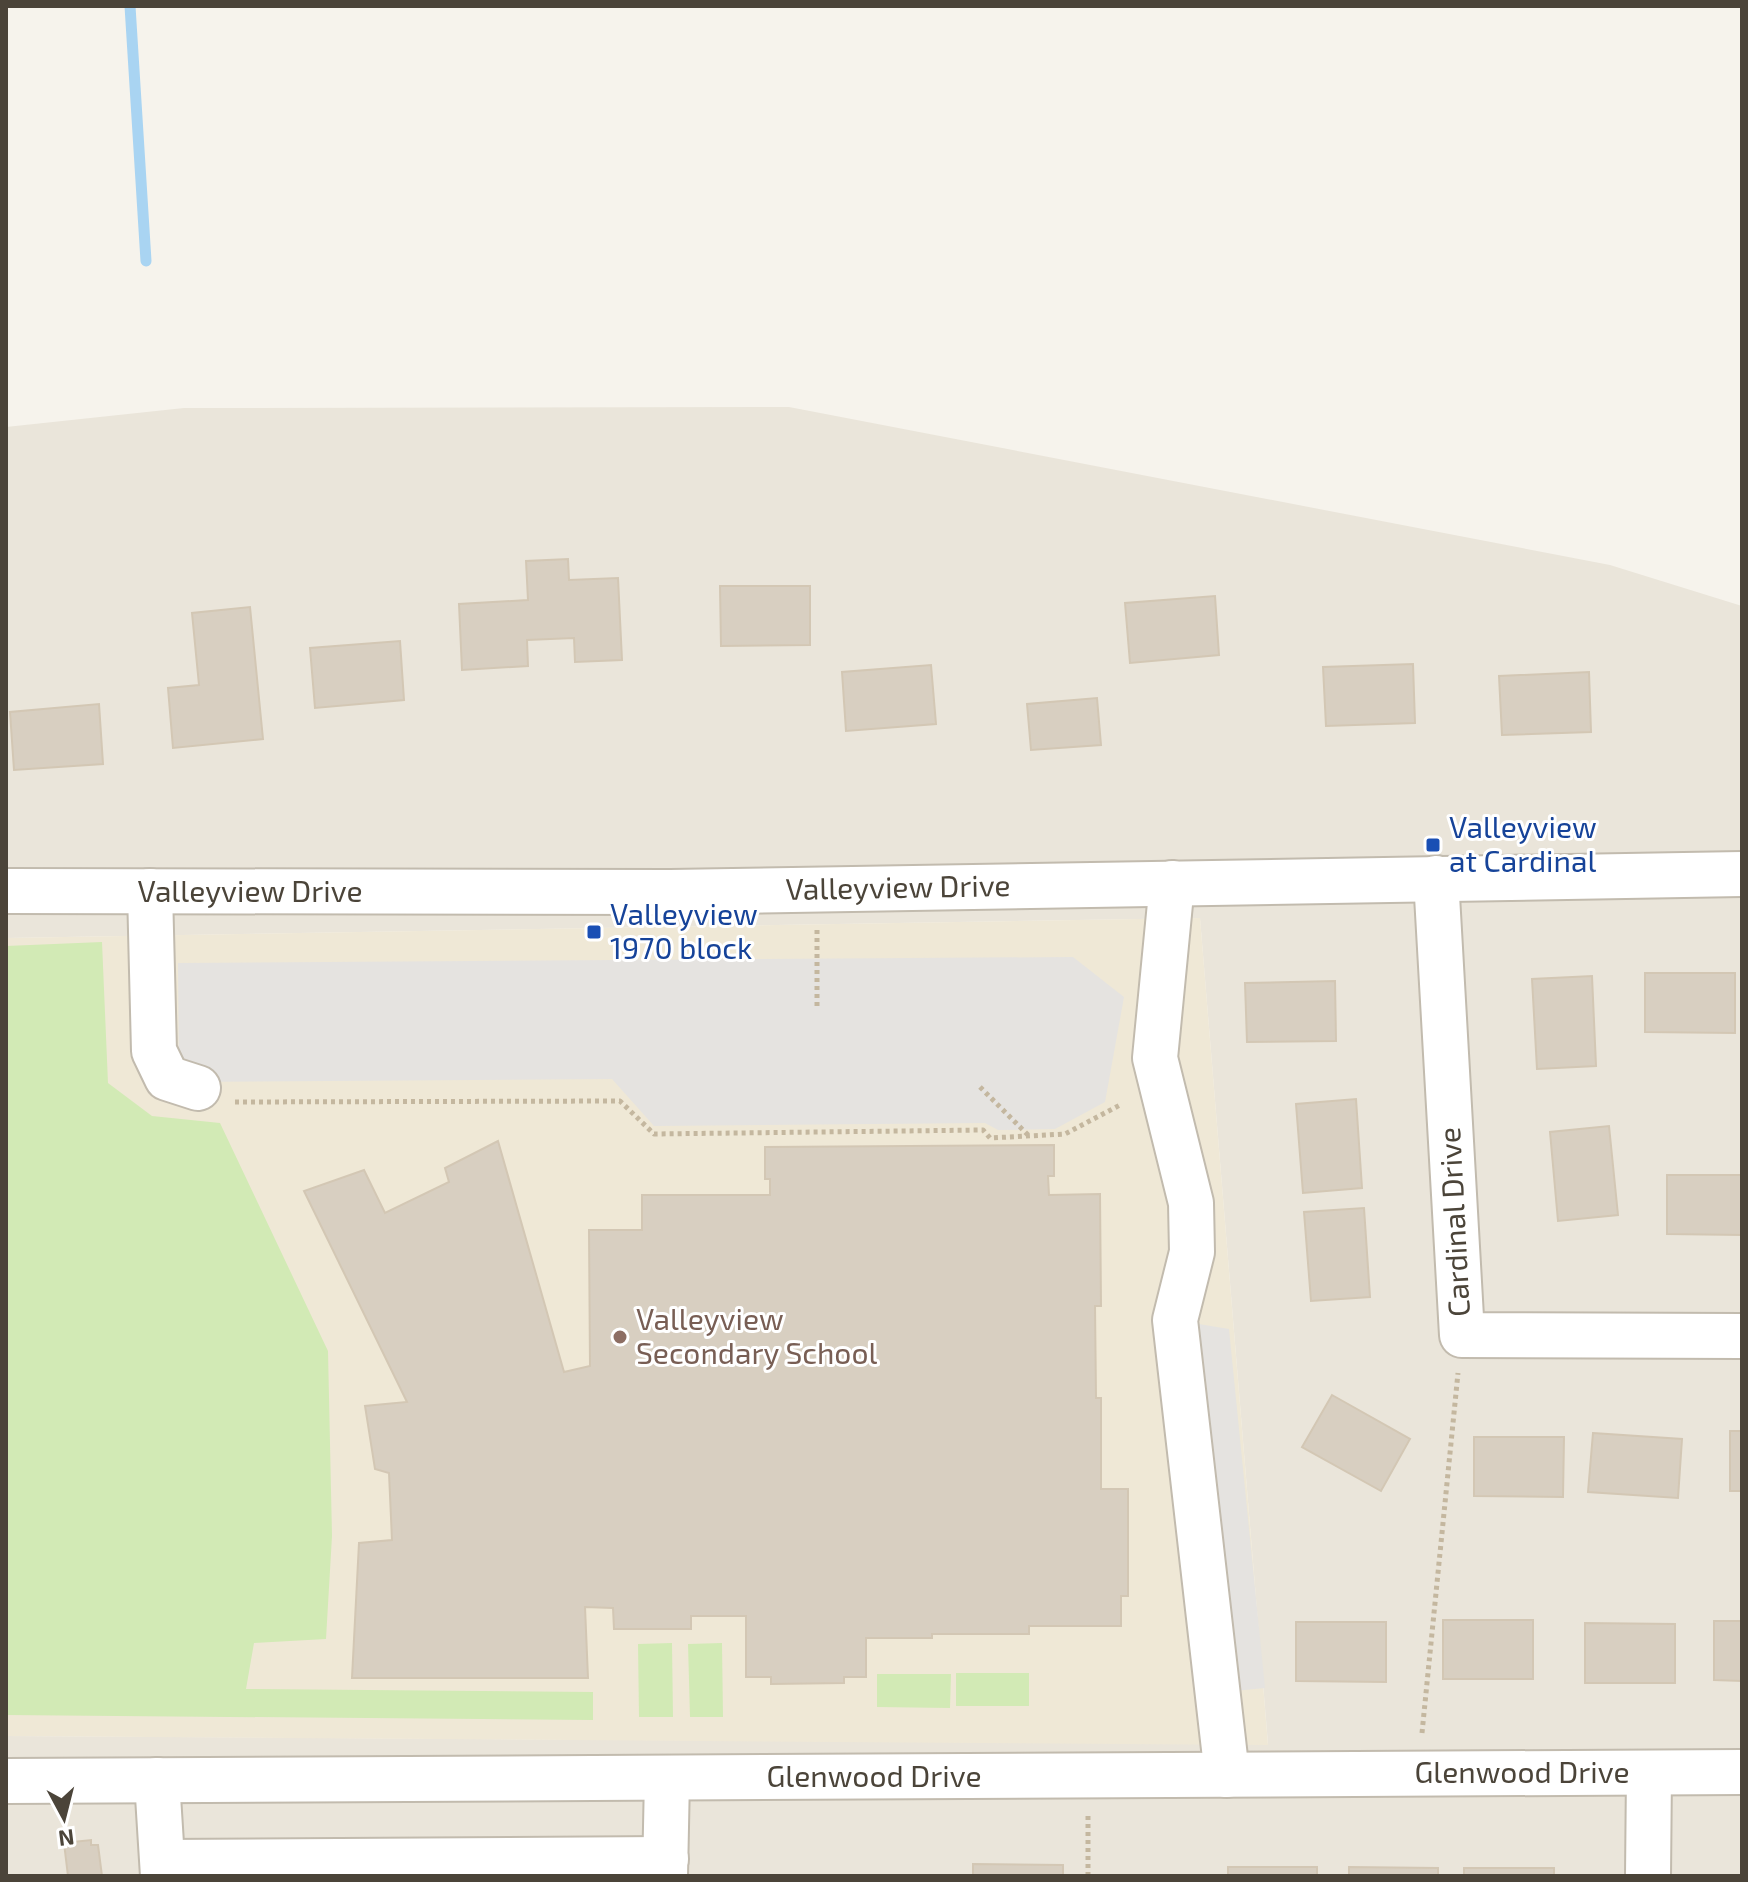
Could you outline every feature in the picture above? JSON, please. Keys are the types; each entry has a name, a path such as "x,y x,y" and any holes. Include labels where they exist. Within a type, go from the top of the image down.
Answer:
{"street":[{"name":"Valleyview Drive","path":"6,891 670,892 1742,874"},
{"name":"Cardinal Drive","path":"1436,878 1462,1335 1742,1336"},
{"path":"1172,883 1155,1058 1191,1203 1192,1252 1175,1320 1227,1775"},
{"path":"150,891 154,1051 167,1078 211,1095"},
{"name":"Glenwood Drive","path":"6,1781 1742,1772"},
{"path":"1648,1876 1649,1773"},
{"path":"157,1780 163,1869 665,1868 667,1778"}],"path":[{"path":"817,921 817,1009"},
{"path":"980,1087 1030,1136"},
{"path":"211,1095 620,1101 654,1134 983,1130 990,1138 1065,1134 1120,1105"},
{"path":"1418,1774 1462,1335"},
{"path":"1088,1776 1088,1876"}],"shaded area":[{"path":"789,407 1610,565 1742,606 1742,1876 6,1876 6,1736 1268,1744 1200,918 6,938 6,427 184,408"},
{"name":"Valleyview Secondary School","path":"1200,918 1268,1745 6,1736 6,938"},
{"path":"1073,957 1124,997 1105,1102 1055,1129 998,1130 985,1123 654,1126 612,1079 179,1082 178,963"},
{"path":"1156,1317 1229,1329 1265,1688 1194,1695"}],"green space":[{"path":"102,942 108,1083 152,1116 220,1123 328,1351 332,1536 326,1639 254,1643 246,1689 593,1692 593,1720 6,1715 6,946"},
{"path":"672,1643 673,1717 639,1717 638,1644"},
{"path":"722,1643 723,1717 690,1717 688,1644"},
{"path":"956,1673 1029,1673 1029,1706 956,1706"},
{"path":"877,1674 951,1674 950,1708 877,1707"}],"building":[{"path":"568,559 569,580 618,578 622,660 575,662 574,638 527,640 528,666 462,670 459,604 528,600 526,561"},
{"path":"720,586 810,586 810,645 721,646"},
{"path":"1215,596 1219,655 1130,663 1125,603"},
{"path":"250,607 263,739 173,748 168,688 199,685 192,613"},
{"path":"400,641 404,700 315,708 310,648"},
{"path":"1413,664 1415,723 1326,726 1323,667"},
{"path":"931,665 936,724 846,731 842,672"},
{"path":"1589,672 1591,732 1502,735 1499,676"},
{"path":"1097,698 1101,745 1031,750 1027,704"},
{"path":"99,704 103,764 14,770 10,712"},
{"path":"1645,973 1735,973 1735,1033 1645,1032"},
{"path":"1592,976 1596,1066 1537,1069 1532,979"},
{"path":"1335,981 1336,1041 1247,1042 1245,983"},
{"path":"1356,1099 1362,1188 1303,1193 1296,1104"},
{"path":"1609,1126 1618,1215 1558,1221 1550,1132"},
{"path":"498,1141 564,1372 590,1366 589,1230 642,1230 642,1195 770,1195 770,1179 765,1179 765,1147 1054,1145 1054,1176 1048,1176 1049,1195 1100,1194 1101,1306 1095,1306 1096,1398 1101,1398 1101,1489 1128,1489 1128,1596 1121,1596 1121,1626 1029,1626 1029,1634 866,1638 866,1677 844,1677 844,1683 771,1684 771,1677 746,1677 746,1616 691,1616 691,1629 614,1629 613,1608 585,1607 588,1678 352,1678 359,1543 392,1540 389,1473 375,1469 365,1406 407,1402 304,1191 364,1170 385,1213 449,1182 445,1168"},
{"path":"1667,1175 1742,1175 1742,1235 1667,1234"},
{"path":"1364,1208 1370,1297 1311,1301 1304,1212"},
{"path":"1332,1395 1410,1439 1381,1491 1302,1447"},
{"path":"1730,1431 1742,1431 1742,1491 1730,1491"},
{"path":"1593,1433 1682,1439 1678,1498 1588,1492"},
{"path":"1474,1437 1564,1437 1563,1497 1474,1496"},
{"path":"1443,1620 1533,1620 1533,1679 1443,1679"},
{"path":"1714,1621 1742,1621 1742,1681 1714,1680"},
{"path":"1296,1622 1386,1622 1386,1682 1296,1681"},
{"path":"1585,1623 1675,1624 1675,1683 1585,1683"},
{"path":"91,1840 91,1845 98,1845 102,1876 68,1876 64,1843"},
{"path":"973,1864 1063,1865 1063,1876 973,1876"},
{"path":"1228,1867 1317,1867 1317,1876 1228,1876"},
{"path":"1349,1867 1438,1868 1438,1876 1349,1876"},
{"path":"1464,1868 1554,1868 1554,1876 1464,1876"}],"waterway":[{"path":"130,6 146,261"}],"place":[{"name":"Valleyview at Cardinal","path":"1433,845"},
{"name":"Valleyview 1970 block","path":"594,932"},
{"name":"Valleyview Secondary School","path":"620,1337"}]}
